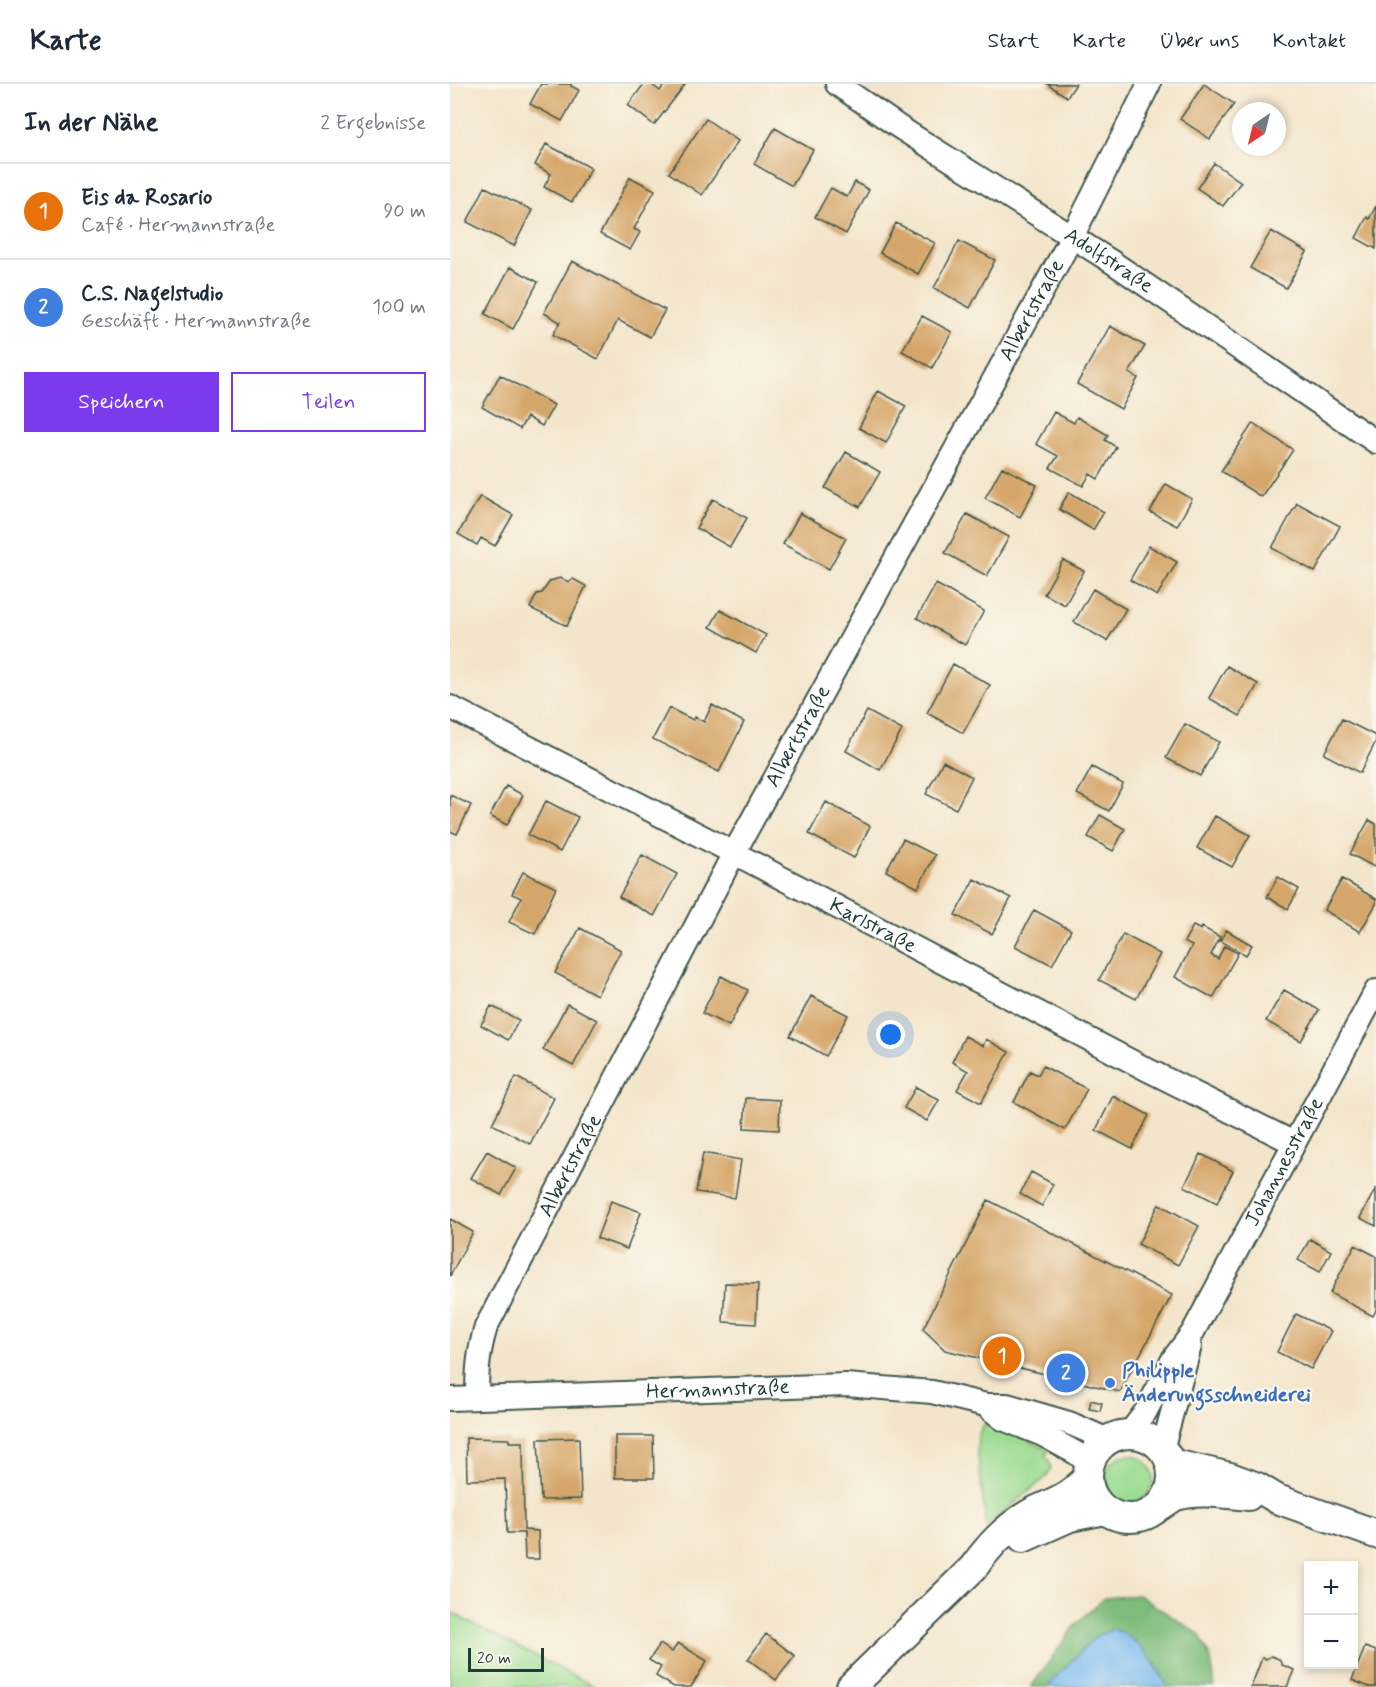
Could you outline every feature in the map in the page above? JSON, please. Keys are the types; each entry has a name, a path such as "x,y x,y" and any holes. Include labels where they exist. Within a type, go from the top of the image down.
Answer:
{"street":[{"name":"Adolfstraße","path":"837,84 899,127 1112,262 1376,442"},
{"name":"Albertstraße","path":"477,1398 479,1350 486,1327 734,853 1072,237 1149,84"},
{"name":"Karlstraße","path":"450,707 997,992 1294,1143"},
{"name":"Johannesstraße","path":"1118,1437 1146,1411 1173,1359 1193,1332 1376,991"},
{"name":"Johannesstraße","path":"1166,1456 1193,1332"},
{"name":"Hermannstraße","path":"450,1399 846,1384 932,1392 986,1405 1007,1405 1118,1437"},
{"name":"Hermannstraße","path":"986,1405 1003,1419 1059,1443 1076,1453 1089,1471"},
{"path":"851,1687 973,1568 1004,1531 1029,1514 1078,1487 1089,1471 1099,1448 1118,1437 1148,1438 1166,1456 1257,1487 1276,1499 1376,1534"},
{"path":"1160,1506 1170,1491 1172,1482 1166,1456"},
{"path":"1089,1471 1093,1496 1105,1510 1123,1518 1143,1517 1176,1497 1193,1494 1218,1493 1276,1499"},
{"path":"973,1568 1025,1536 1085,1513 1105,1510"}],"green space":[{"path":"984,1424 1016,1434 1049,1451 1045,1456 1051,1468 1046,1477 986,1527 977,1447 978,1436"},
{"path":"1124,1455 1134,1455 1149,1465 1153,1479 1152,1488 1143,1499 1134,1503 1124,1503 1109,1493 1105,1484 1105,1474 1115,1459"},
{"path":"1138,1595 1199,1634 1211,1659 1215,1687 1168,1687 1155,1663 1053,1680 1049,1687 1031,1687 1076,1624 1104,1598"},
{"path":"450,1612 595,1687 450,1687"}],"water":[{"path":"1114,1629 1139,1645 1168,1687 1049,1687 1053,1680 1096,1636"}],"building":[{"path":"541,84 571,84 579,90 562,121 530,104"},
{"path":"644,84 651,84 660,91 665,84 685,85 654,125 628,105"},
{"path":"1047,84 1076,84 1067,97"},
{"path":"1204,84 1232,103 1232,107 1210,139 1180,119"},
{"path":"706,119 738,141 702,195 669,173"},
{"path":"775,128 813,150 792,186 754,164"},
{"path":"546,144 591,168 572,202 544,187 551,174 535,165"},
{"path":"1214,163 1241,182 1223,206 1197,188"},
{"path":"630,177 655,190 634,229 640,232 630,250 600,234"},
{"path":"855,182 869,190 846,234 815,217 831,188 847,197"},
{"path":"485,187 532,210 514,246 467,222"},
{"path":"1376,206 1376,249 1356,238 1367,217 1369,219"},
{"path":"896,223 935,243 918,274 880,253"},
{"path":"1271,231 1307,252 1286,288 1250,268"},
{"path":"959,241 995,260 970,308 934,288"},
{"path":"572,261 665,310 650,337 618,320 598,359 553,335 560,322 544,313"},
{"path":"510,267 538,282 513,329 485,314"},
{"path":"922,316 952,332 932,368 902,351"},
{"path":"1110,326 1145,346 1129,373 1138,378 1121,409 1077,384"},
{"path":"500,375 554,405 542,426 527,417 520,429 482,407"},
{"path":"878,391 906,406 886,443 859,428"},
{"path":"1054,412 1074,423 1077,417 1108,435 1105,440 1116,447 1098,479 1090,474 1083,486 1050,468 1058,456 1036,444"},
{"path":"1253,423 1293,450 1261,497 1221,471"},
{"path":"846,452 880,472 860,507 825,488"},
{"path":"1002,467 1037,485 1020,517 985,498"},
{"path":"1166,484 1192,499 1177,526 1150,512"},
{"path":"1069,492 1104,512 1093,530 1059,509"},
{"path":"480,496 513,515 495,546 481,538 477,545 458,534"},
{"path":"713,499 747,518 730,547 696,528"},
{"path":"1297,503 1340,526 1315,572 1272,548"},
{"path":"800,513 846,538 829,569 783,544"},
{"path":"967,514 1009,537 987,576 945,553"},
{"path":"1149,546 1177,562 1157,596 1130,580"},
{"path":"1063,560 1084,571 1065,605 1044,594"},
{"path":"560,578 569,582 573,579 586,586 567,626 530,608 537,594 542,593 550,581"},
{"path":"936,584 984,611 965,645 917,618"},
{"path":"1093,589 1126,609 1107,641 1074,622"},
{"path":"720,610 766,635 756,653 710,627"},
{"path":"953,664 990,685 963,733 927,713"},
{"path":"1227,666 1258,684 1240,716 1209,698"},
{"path":"712,705 744,722 719,772 653,739 669,708 693,720 695,717 704,722"},
{"path":"867,711 902,730 880,770 846,751"},
{"path":"1342,719 1376,736 1376,741 1360,773 1324,754"},
{"path":"1185,724 1219,742 1200,776 1166,758"},
{"path":"943,761 972,777 956,809 926,794"},
{"path":"1092,767 1123,784 1109,811 1077,794"},
{"path":"506,786 523,795 507,825 490,816"},
{"path":"450,795 471,805 457,834 450,831"},
{"path":"546,801 578,817 560,852 528,835"},
{"path":"826,802 870,826 854,858 809,834"},
{"path":"1100,815 1125,829 1113,851 1088,837"},
{"path":"1215,816 1250,835 1232,867 1197,848"},
{"path":"1369,820 1376,824 1376,868 1350,854"},
{"path":"903,839 935,855 918,888 886,871"},
{"path":"642,855 677,874 654,916 619,897"},
{"path":"523,872 556,888 535,934 509,922 521,898 512,894"},
{"path":"1278,877 1299,889 1288,909 1267,897"},
{"path":"974,879 1011,898 992,934 955,915"},
{"path":"1342,879 1376,899 1376,904 1360,932 1324,910"},
{"path":"1034,910 1071,930 1052,965 1015,946"},
{"path":"1193,926 1201,930 1202,927 1220,937 1211,955 1218,959 1224,946 1238,953 1213,998 1175,977 1192,946 1184,942"},
{"path":"580,928 621,950 597,995 555,973"},
{"path":"1226,930 1252,945 1246,955 1220,941"},
{"path":"1123,934 1160,954 1136,999 1099,980"},
{"path":"721,976 748,990 729,1026 702,1013"},
{"path":"1284,990 1319,1010 1301,1041 1266,1021"},
{"path":"811,996 848,1015 826,1056 790,1036"},
{"path":"567,1004 597,1020 573,1066 543,1050"},
{"path":"491,1006 519,1020 508,1040 481,1025"},
{"path":"965,1036 983,1046 986,1039 1009,1052 981,1103 957,1090 968,1071 952,1062"},
{"path":"1043,1066 1087,1089 1065,1130 1014,1102 1030,1071 1038,1075"},
{"path":"516,1077 554,1098 530,1144 492,1124"},
{"path":"916,1087 939,1100 927,1121 904,1108"},
{"path":"1113,1096 1149,1115 1132,1149 1096,1130"},
{"path":"746,1098 780,1100 779,1130 744,1128"},
{"path":"487,1151 516,1168 501,1195 471,1178"},
{"path":"703,1153 741,1160 735,1198 696,1192"},
{"path":"1201,1154 1233,1171 1217,1203 1184,1186"},
{"path":"1031,1172 1053,1184 1042,1206 1020,1194"},
{"path":"1376,1188 1376,1226 1360,1218"},
{"path":"988,1200 1172,1295 1120,1392 945,1350 923,1329"},
{"path":"611,1201 641,1212 627,1249 597,1238"},
{"path":"1159,1204 1199,1226 1178,1265 1138,1244"},
{"path":"450,1219 473,1232 450,1276"},
{"path":"1310,1239 1331,1251 1320,1272 1298,1260"},
{"path":"1355,1245 1376,1256 1376,1310 1373,1316 1330,1293"},
{"path":"725,1283 758,1284 756,1324 723,1322"},
{"path":"1296,1314 1331,1331 1311,1369 1277,1352"},
{"path":"1091,1400 1102,1403 1100,1411 1089,1409"},
{"path":"615,1436 653,1436 654,1478 615,1478"},
{"path":"466,1438 509,1439 509,1442 523,1442 524,1530 538,1531 539,1559 525,1559 524,1533 507,1533 505,1479 467,1480"},
{"path":"579,1438 581,1499 541,1500 538,1439"},
{"path":"766,1634 795,1656 776,1680 748,1659"},
{"path":"678,1643 707,1661 691,1687 674,1687 656,1676 661,1667 649,1660 660,1644 672,1652"},
{"path":"1365,1647 1376,1651 1376,1687 1369,1687 1352,1680"},
{"path":"1271,1656 1279,1659 1282,1665 1294,1670 1287,1687 1251,1687 1262,1658 1266,1659"}],"place":[{"name":"Eis da Rosario","path":"1002,1356"},
{"name":"C.S. Nagelstudio","path":"1066,1373"},
{"name":"Philipple Änderungsschneiderei","path":"1110,1383"}]}
